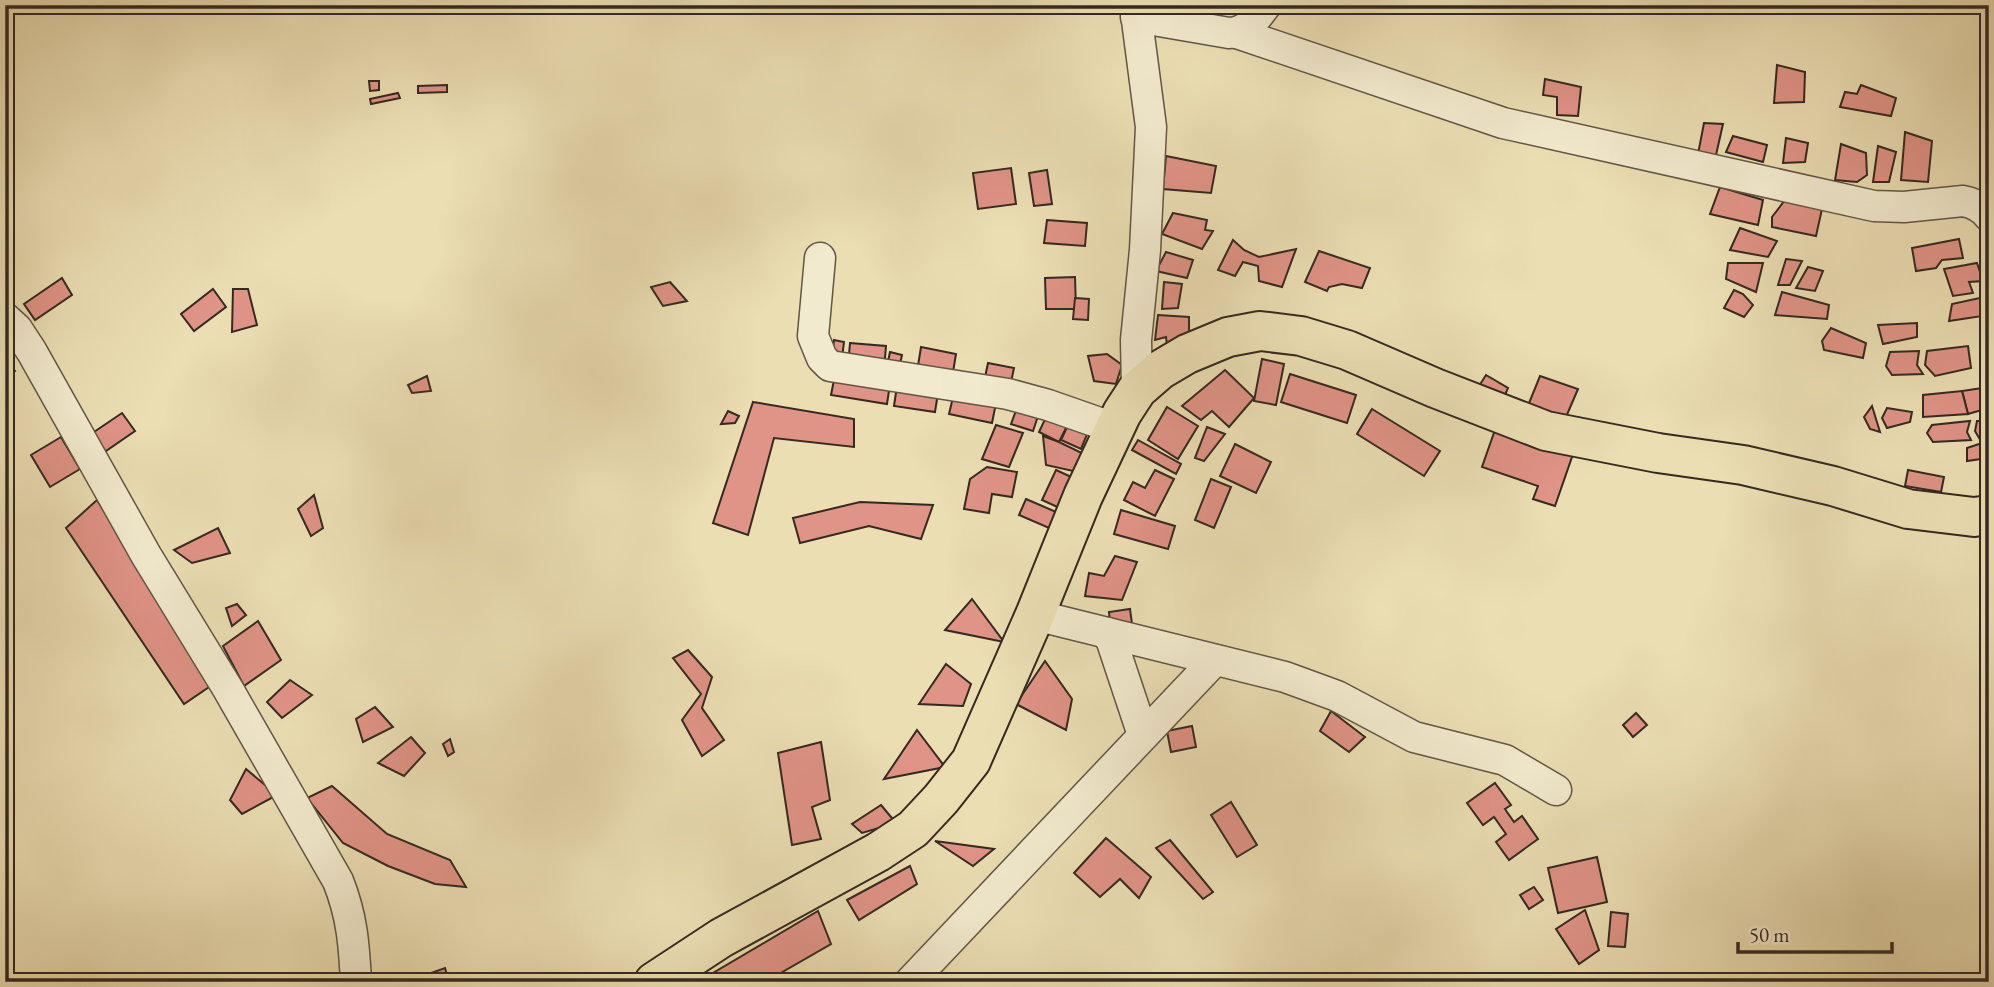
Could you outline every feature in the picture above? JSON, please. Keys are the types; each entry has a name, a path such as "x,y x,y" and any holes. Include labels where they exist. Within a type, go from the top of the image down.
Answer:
{"main road":[{"path":"654,982 721,938 878,852 913,828 941,799 971,761 1035,615 1083,496 1114,428 1137,390 1160,370 1187,354 1228,337 1260,331 1301,336 1347,350 1546,431 1658,453 1743,465 1833,486 1908,509 1974,517 1989,515"}],"street":[{"path":"1237,33 1251,24 1266,5"},
{"path":"1137,390 1136,340 1145,250 1151,127 1135,11 1237,33 1503,123 1874,206 1904,207 1963,201 1972,202 1989,216"},
{"path":"820,258 813,336 822,358 830,366 1008,394 1114,428"},
{"path":"5,317 32,352 146,555 228,689 338,881 348,904 353,932 356,982"},
{"path":"1035,615 1311,685 1354,704 1414,737 1505,760 1556,790"},
{"path":"1107,633 1143,735"},
{"path":"910,982 1214,660"}],"building":[{"path":"1777,65 1805,72 1804,102 1774,103"},
{"path":"1545,79 1581,87 1578,116 1557,115 1557,97 1543,95"},
{"path":"369,81 379,81 379,90 370,91"},
{"path":"447,85 447,92 418,93 418,86"},
{"path":"1861,85 1896,98 1891,116 1840,107 1845,92 1857,94"},
{"path":"398,93 400,98 371,104 370,99"},
{"path":"1704,123 1723,124 1716,155 1698,154"},
{"path":"1905,132 1932,141 1928,182 1901,180"},
{"path":"1733,136 1767,145 1763,162 1726,152"},
{"path":"1786,138 1808,143 1805,162 1783,163"},
{"path":"1841,144 1866,153 1867,175 1857,182 1835,180"},
{"path":"1878,146 1896,152 1889,182 1873,182"},
{"path":"1166,156 1216,166 1211,193 1163,189"},
{"path":"1011,168 1016,204 978,209 973,173"},
{"path":"1047,170 1052,204 1034,206 1029,173"},
{"path":"1720,187 1763,200 1758,225 1710,214"},
{"path":"1785,200 1822,209 1816,236 1772,227 1772,217"},
{"path":"1173,213 1207,220 1205,230 1213,231 1202,249 1162,234"},
{"path":"1047,220 1087,223 1085,246 1044,243"},
{"path":"1740,228 1777,241 1768,257 1730,250"},
{"path":"1959,239 1963,258 1942,260 1936,268 1916,271 1912,248"},
{"path":"1233,240 1244,250 1259,257 1296,249 1282,287 1259,281 1258,266 1243,262 1235,276 1218,270"},
{"path":"1319,251 1370,268 1362,288 1342,284 1329,287 1327,291 1305,282"},
{"path":"1166,252 1193,260 1187,278 1156,271"},
{"path":"1786,259 1802,261 1790,285 1778,285"},
{"path":"1728,263 1763,263 1756,292 1726,279"},
{"path":"1977,263 1983,281 1969,282 1973,293 1953,296 1944,269"},
{"path":"1808,267 1823,271 1815,291 1796,288"},
{"path":"1075,277 1076,309 1046,309 1045,278"},
{"path":"62,278 72,295 35,320 24,304"},
{"path":"670,282 687,301 663,306 651,287"},
{"path":"1164,282 1182,284 1178,308 1162,309"},
{"path":"213,289 226,307 194,331 181,314"},
{"path":"233,289 248,289 257,325 232,332"},
{"path":"1734,290 1743,294 1753,305 1744,317 1724,308"},
{"path":"1782,292 1829,305 1827,319 1775,315"},
{"path":"1989,296 1989,315 1949,321 1952,304"},
{"path":"1075,298 1089,299 1088,320 1073,319"},
{"path":"1158,315 1189,317 1189,337 1167,345 1166,337 1155,340"},
{"path":"1917,323 1917,337 1883,344 1878,325"},
{"path":"1831,328 1866,343 1863,358 1824,350 1822,341"},
{"path":"834,340 844,342 841,366 831,365"},
{"path":"850,343 886,346 884,369 848,366"},
{"path":"1968,346 1971,368 1935,376 1925,365 1927,351"},
{"path":"921,347 956,354 952,378 917,372"},
{"path":"1919,351 1917,365 1923,374 1892,375 1886,366 1890,352"},
{"path":"890,352 902,355 898,373 886,371"},
{"path":"1107,354 1122,365 1116,384 1094,381 1088,356"},
{"path":"5,358 15,371 5,378"},
{"path":"1262,359 1284,364 1276,405 1254,401"},
{"path":"988,363 1014,368 1010,387 984,382"},
{"path":"1225,370 1254,398 1229,427 1212,411 1201,420 1182,406"},
{"path":"1290,374 1356,395 1347,423 1281,402"},
{"path":"835,375 890,384 887,404 831,395"},
{"path":"1486,375 1508,388 1501,405 1474,394"},
{"path":"427,376 431,391 412,393 408,385"},
{"path":"1540,376 1578,389 1566,417 1527,408"},
{"path":"897,386 938,393 935,412 894,406"},
{"path":"1989,387 1989,408 1968,414 1962,391"},
{"path":"1962,391 1968,414 1923,417 1923,395"},
{"path":"954,393 996,403 992,423 949,414"},
{"path":"753,402 854,419 854,447 774,438 748,535 713,523"},
{"path":"1018,405 1039,413 1033,431 1011,424"},
{"path":"1872,406 1880,432 1870,429 1864,417"},
{"path":"1167,407 1198,426 1178,459 1148,440"},
{"path":"1887,408 1912,412 1910,422 1887,428 1882,418"},
{"path":"1372,409 1440,451 1424,476 1357,434"},
{"path":"728,411 739,416 735,423 721,424"},
{"path":"122,413 135,431 103,453 91,434"},
{"path":"1047,415 1068,424 1059,442 1039,432"},
{"path":"1970,421 1967,432 1971,440 1933,442 1927,433 1932,425"},
{"path":"1977,421 1989,421 1989,442 1982,443 1975,431"},
{"path":"1069,423 1088,432 1081,449 1061,440"},
{"path":"996,425 1023,433 1009,467 982,459"},
{"path":"1207,427 1225,434 1204,461 1195,458"},
{"path":"1496,427 1573,454 1555,506 1533,499 1538,486 1482,467"},
{"path":"1043,436 1088,456 1073,471 1046,465"},
{"path":"61,437 80,469 50,487 31,455"},
{"path":"1138,440 1181,464 1176,474 1132,450"},
{"path":"1982,443 1988,458 1967,461 1967,448"},
{"path":"1235,444 1271,462 1256,493 1220,476"},
{"path":"987,467 1017,472 1012,497 992,494 989,513 964,509 970,479"},
{"path":"1056,470 1078,480 1064,510 1042,500"},
{"path":"1155,470 1174,479 1155,516 1124,500 1133,482 1145,488"},
{"path":"1908,470 1944,477 1941,492 1905,486"},
{"path":"1211,479 1231,487 1214,528 1195,520"},
{"path":"314,495 323,528 311,536 298,509"},
{"path":"1026,499 1070,518 1063,534 1019,515"},
{"path":"97,500 212,685 184,704 66,528"},
{"path":"860,502 933,505 921,539 869,526 800,543 793,518"},
{"path":"1121,510 1175,526 1168,549 1114,534"},
{"path":"218,528 230,553 192,563 174,550"},
{"path":"1115,556 1137,562 1122,600 1085,596 1089,573 1104,576"},
{"path":"972,599 1004,642 945,630"},
{"path":"237,604 246,615 232,626 226,608"},
{"path":"1130,609 1134,639 1112,642 1109,612"},
{"path":"258,621 281,660 244,686 223,646"},
{"path":"688,650 712,677 702,708 724,740 702,756 682,720 701,694 673,658"},
{"path":"1045,661 1072,699 1066,730 1016,704"},
{"path":"946,664 971,684 963,706 919,704"},
{"path":"290,680 312,695 282,718 267,702"},
{"path":"375,707 393,727 363,742 356,719"},
{"path":"1331,711 1365,737 1349,752 1320,731"},
{"path":"1636,713 1647,725 1633,737 1623,725"},
{"path":"1192,726 1196,747 1171,752 1167,731"},
{"path":"917,730 945,767 884,779"},
{"path":"411,737 425,753 404,776 378,763"},
{"path":"450,739 454,752 448,756 443,744"},
{"path":"821,742 830,800 812,807 821,839 792,845 778,753"},
{"path":"246,769 277,795 242,814 230,800"},
{"path":"1495,783 1511,805 1505,809 1514,822 1522,816 1538,839 1509,860 1496,842 1506,834 1494,817 1483,825 1467,803"},
{"path":"332,786 387,834 450,860 466,887 435,884 388,866 343,843 307,798"},
{"path":"1231,802 1257,845 1237,857 1211,815"},
{"path":"881,805 896,823 862,833 852,824"},
{"path":"1106,838 1151,877 1139,898 1120,879 1100,897 1074,873"},
{"path":"1170,840 1213,892 1203,899 1156,848"},
{"path":"935,841 994,849 973,866"},
{"path":"1597,857 1607,902 1558,913 1548,868"},
{"path":"910,866 917,884 859,920 847,900"},
{"path":"1534,887 1543,900 1529,909 1520,895"},
{"path":"1585,910 1599,950 1579,964 1556,929"},
{"path":"818,911 831,944 765,982 715,982 713,973"},
{"path":"1611,912 1628,914 1625,947 1608,946"},
{"path":"445,968 449,982 420,982 420,977"}]}
